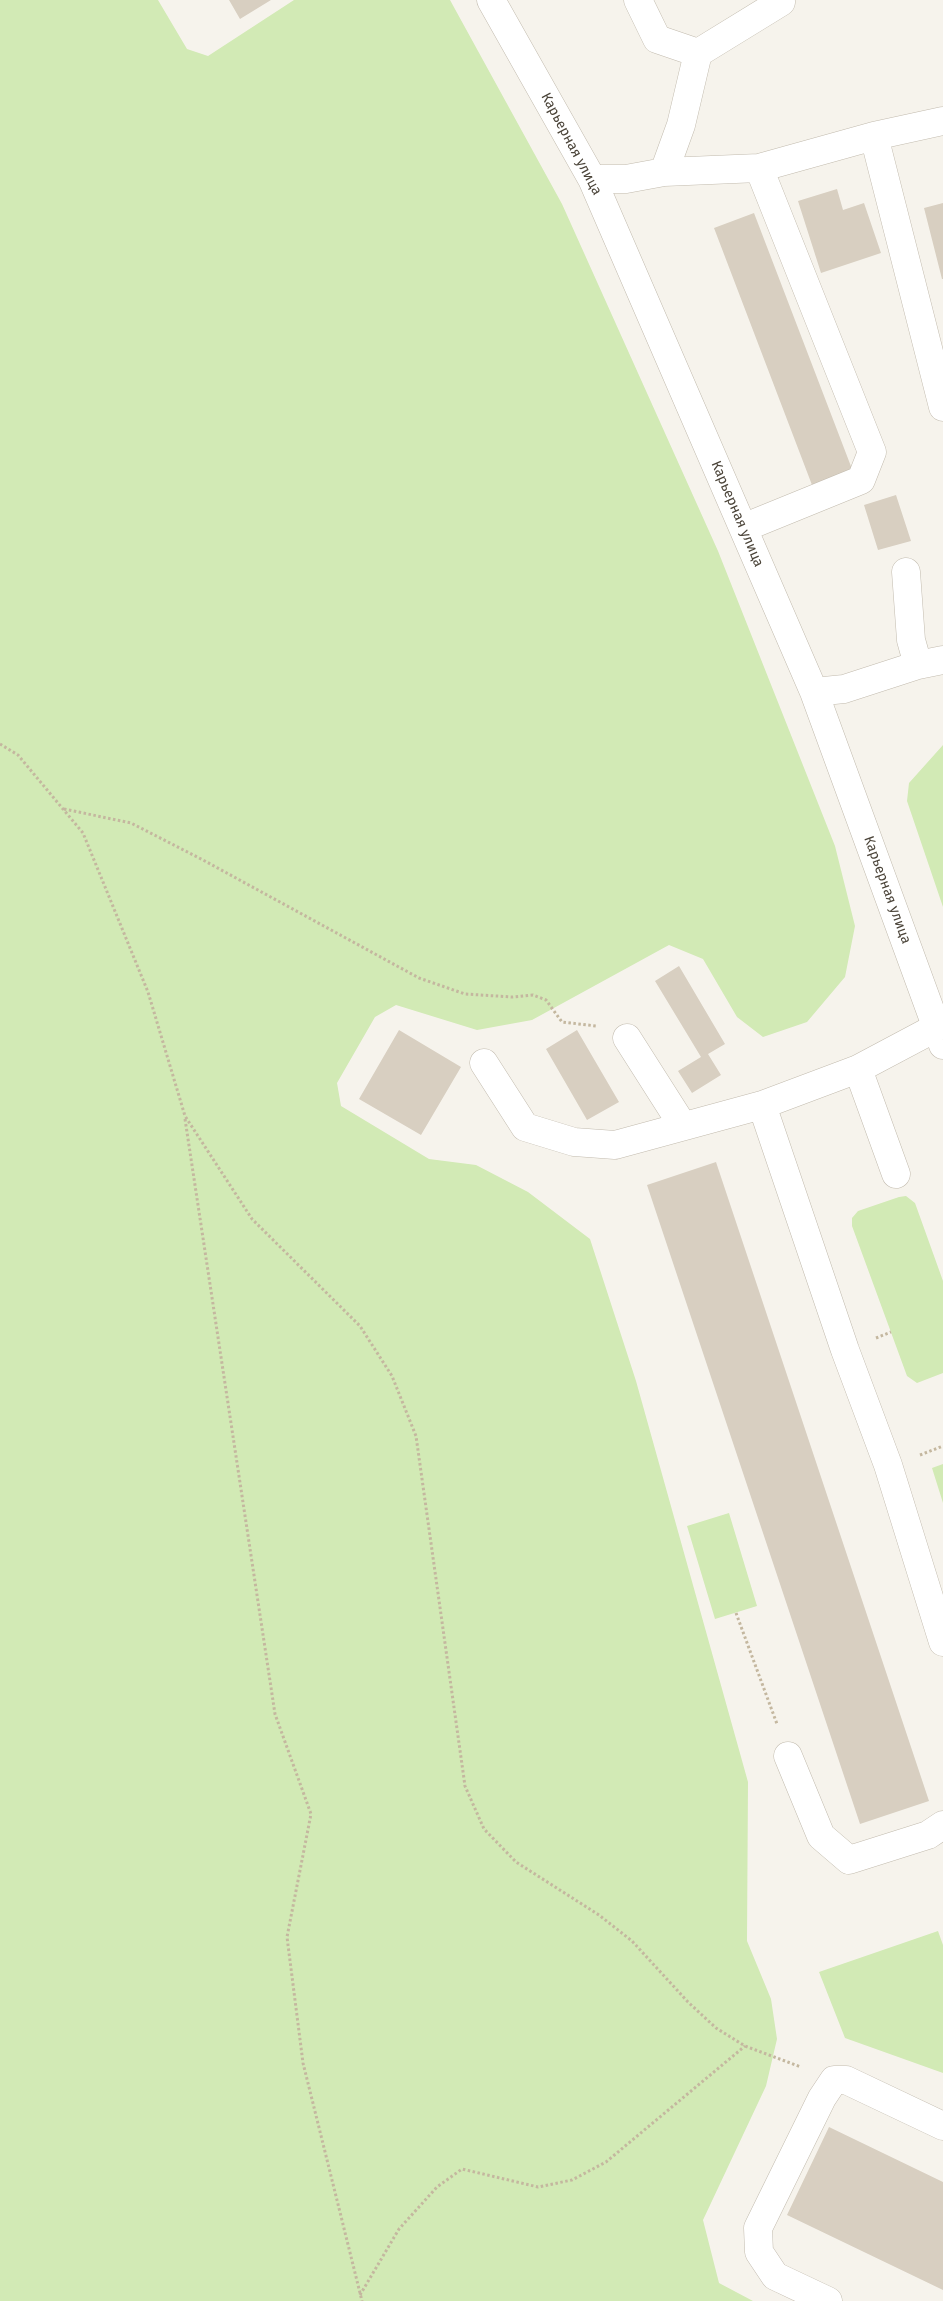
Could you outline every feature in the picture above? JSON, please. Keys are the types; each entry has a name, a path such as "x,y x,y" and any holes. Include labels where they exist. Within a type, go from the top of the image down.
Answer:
{"street":[{"name":"Карьерная улица","path":"491,0 592,179 814,692 940,1036"},
{"path":"638,0 657,38 698,53"},
{"path":"664,172 681,125 698,53 781,2"},
{"path":"592,179 626,179 664,172 759,168 874,136 943,121"},
{"path":"874,136 943,407"},
{"path":"743,528 861,480 872,452 759,168"},
{"path":"814,692 844,689 930,663 911,640 906,572"},
{"path":"484,1063 525,1127 574,1142 615,1145 762,1105 940,1036"},
{"path":"626,1038 683,1126"},
{"path":"858,1069 896,1174"},
{"path":"762,1105 845,1350 888,1465 943,1642"},
{"path":"788,1756 822,1836 849,1860 928,1835 943,1825"},
{"path":"828,2301 776,2276 759,2252 758,2228 822,2098 834,2080 846,2080 943,2126"}],"path":[{"path":"0,744 18,755 83,833 148,992 185,1116 275,1714 311,1814 287,1937 303,2063 362,2301"},
{"path":"63,808 131,823 420,978 465,994 512,997 533,995 546,1000 562,1022 602,1026 626,1038"},
{"path":"185,1116 252,1220 360,1326 392,1376 416,1436 465,1786 484,1829 516,1862 599,1915 632,1941 716,2028 745,2046 834,2080"},
{"path":"736,1612 788,1756"},
{"path":"360,2295 398,2229 437,2187 462,2169 538,2187 572,2180 606,2162 745,2046"}],"green space":[{"path":"0,0 158,0 187,49 208,56 294,0 450,0 562,204 718,551 835,846 855,926 845,977 807,1022 763,1037 737,1017 703,959 669,945 532,1020 477,1030 396,1005 375,1017 337,1083 341,1106 429,1159 476,1165 528,1192 590,1239 636,1381 748,1782 747,1941 771,1999 777,2039 766,2086 703,2220 719,2283 753,2301 0,2301"},
{"path":"943,745 943,907 907,801 909,783"},
{"path":"906,1196 915,1203 943,1281 943,1373 917,1383 907,1376 852,1226 852,1218 858,1211"},
{"path":"943,1464 943,1503 932,1468"},
{"path":"729,1513 757,1606 715,1619 687,1526"},
{"path":"938,1931 943,1945 943,2073 845,2038 819,1972"}],"building":[{"path":"229,0 271,0 240,19"},
{"path":"837,189 843,210 864,203 881,253 821,273 798,201"},
{"path":"943,203 943,279 942,279 924,208"},
{"path":"754,213 852,469 812,485 714,228"},
{"path":"896,495 911,541 878,550 864,505"},
{"path":"679,966 725,1044 708,1054 721,1075 692,1093 678,1071 701,1057 655,981"},
{"path":"399,1030 461,1067 421,1135 359,1099"},
{"path":"577,1030 619,1102 587,1120 546,1049"},
{"path":"716,1162 929,1801 860,1824 647,1185"},
{"path":"829,2127 943,2182 943,2290 787,2215"}]}
